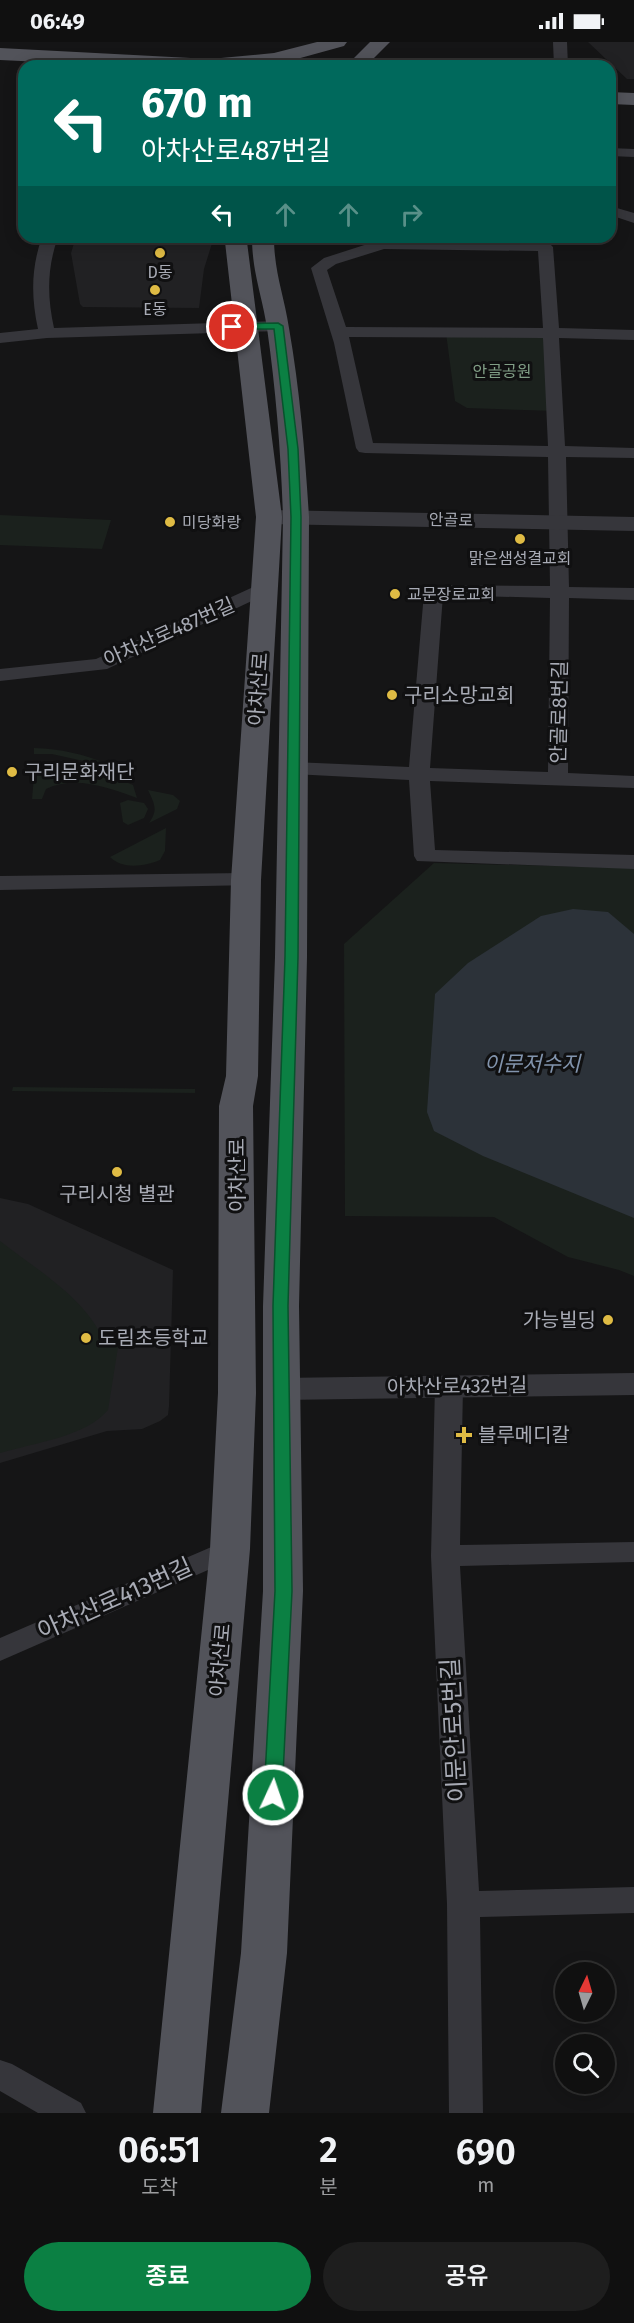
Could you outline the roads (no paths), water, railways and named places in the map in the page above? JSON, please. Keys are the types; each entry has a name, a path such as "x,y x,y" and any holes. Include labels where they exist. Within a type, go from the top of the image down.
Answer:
{"main road":[{"path":"262,60 275,59 338,42"},
{"path":"335,60 355,42"},
{"path":"364,60 380,50"},
{"path":"0,54 125,60"},
{"path":"0,66 18,67"},
{"path":"616,84 634,85"},
{"path":"616,98 634,99"},
{"name":"아차산로","path":"236,243 245,326 282,517 293,768 291,957 281,1306 284,1591 264,1953 244,2113"},
{"name":"아차산로","path":"177,2113 230,1549 237,1393 236,1106 242,1076 246,880 264,588 282,517 293,449 278,326 263,263 263,243"}],"street":[{"path":"560,42 561,60"},
{"path":"616,152 634,153"},
{"path":"616,209 634,209"},
{"path":"616,211 634,218"},
{"path":"47,243 42,255 40,279 41,306 47,333"},
{"path":"464,243 383,244 330,261 319,268 339,332 365,448 634,453"},
{"name":"안골로8번길","path":"293,768 558,779 560,522 545,243"},
{"path":"0,338 47,333 278,326"},
{"path":"339,332 634,335"},
{"name":"안골로","path":"282,517 634,524"},
{"name":"아차산로487번길","path":"0,675 100,665 264,588"},
{"path":"634,594 437,589 434,593 419,774 425,856 634,861"},
{"path":"558,779 634,782"},
{"path":"0,883 246,880"},
{"name":"아차산로432번길","path":"281,1389 634,1384"},
{"name":"이문안로5번길","path":"449,1386 445,1556 463,1904 466,2113"},
{"name":"아차산로413번길","path":"0,1650 230,1549"},
{"path":"445,1556 634,1552"},
{"path":"463,1904 634,1900"},
{"path":"0,2074 69,2113"}],"water":[{"name":"이문저수지","path":"573,909 608,912 634,934 634,1218 483,1156 434,1131 427,1112 435,994 468,963 541,916"}],"place":[{"name":"D동","path":"160,253"},
{"name":"E동","path":"155,290"},
{"name":"미당화랑","path":"170,522"},
{"name":"맑은샘성결교회","path":"520,539"},
{"name":"교문장로교회","path":"395,594"},
{"name":"구리소망교회","path":"392,695"},
{"name":"구리문화재단","path":"12,772"},
{"name":"구리시청 별관","path":"117,1172"},
{"name":"가능빌딩","path":"608,1320"},
{"name":"도림초등학교","path":"86,1338"},
{"name":"블루메디칼","path":"464,1435"}],"park label":[{"name":"안골공원","path":"502,371"}]}
